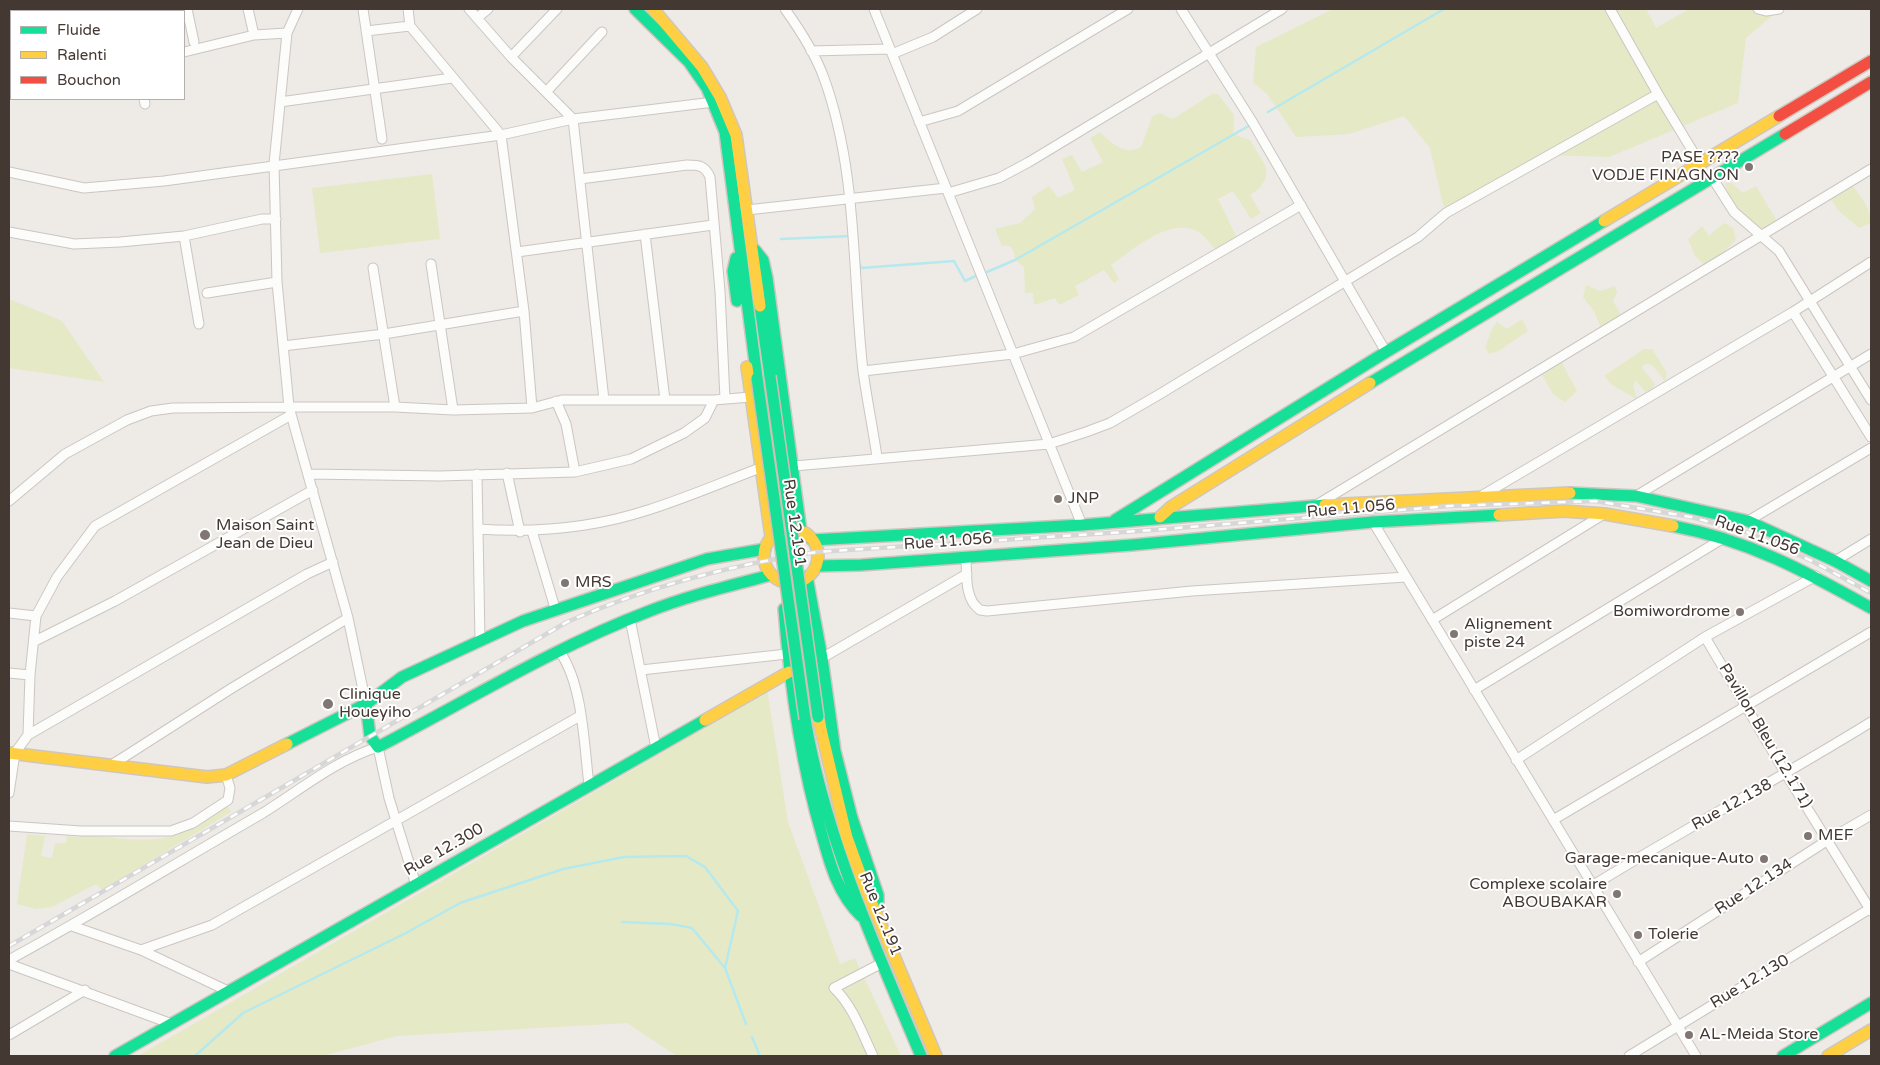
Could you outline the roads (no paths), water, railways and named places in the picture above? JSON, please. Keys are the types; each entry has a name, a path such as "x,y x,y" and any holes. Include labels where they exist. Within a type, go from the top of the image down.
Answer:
{"main road":[{"name":"Rue 12.191","path":"634,9 689,62 714,102 725,132 756,378 812,761 832,835 921,1056"},
{"name":"Rue 12.191","path":"654,9 698,58 727,108 736,136 818,717 847,838 936,1056"},
{"path":"1112,521 1386,352 1701,165 1871,61"},
{"path":"1160,517 1189,495 1395,368 1713,179 1871,82"},
{"path":"752,245 763,260 767,278 794,466 801,531"},
{"path":"740,246 733,265 734,278 760,468 772,537"},
{"path":"812,540 1082,525 1160,517 1316,506 1572,492 1636,496 1748,521 1835,561 1871,581"},
{"name":"Rue 11.056","path":"816,566 861,565 1132,545 1373,522 1564,511 1605,514 1677,527 1758,550 1816,576 1871,608"},
{"path":"785,530 801,531 812,540 817,552 816,566 806,578 795,582 782,581 771,575 765,564 765,549 772,537 785,530"},
{"path":"12,753 207,777 226,775 366,704 402,677 555,608 707,559 765,549"},
{"path":"366,704 370,736 378,747 560,652 630,618 665,605 771,575"},
{"path":"806,578 822,658 835,750 852,818 878,895 878,916"},
{"path":"782,581 788,672 798,738 816,820 840,889 850,906 867,922"},
{"name":"Rue 12.300","path":"115,1056 788,672"},
{"path":"1783,1056 1871,1003"},
{"path":"1828,1056 1871,1030"}],"street":[{"path":"187,9 194,42"},
{"path":"248,9 254,36"},
{"path":"298,9 287,33 274,164 278,282 283,346 290,411 348,618 366,704"},
{"path":"363,9 382,140"},
{"path":"408,9 410,26 501,135 524,311 532,408"},
{"path":"469,9 511,57 573,119 604,400"},
{"path":"477,18 488,9"},
{"path":"511,57 556,9"},
{"path":"785,9 811,51 824,78 834,115 850,198 864,371 877,457"},
{"path":"874,9 1082,525"},
{"path":"811,51 891,51 933,36 977,9"},
{"path":"919,122 958,111 1128,9"},
{"path":"1181,9 1301,205 1386,352"},
{"path":"747,210 850,198 947,191 982,184 1013,171 1282,9"},
{"path":"1610,9 1701,165"},
{"path":"1758,9 1766,12 1779,9"},
{"path":"366,31 410,26"},
{"path":"546,92 602,32"},
{"path":"185,52 254,36 287,33"},
{"path":"280,102 452,78"},
{"path":"794,466 877,457 1049,444 1110,423 1418,237 1446,213 1658,94"},
{"path":"9,172 84,188 164,181 274,164 501,135 573,119 714,102"},
{"path":"580,179 700,165 706,169 710,177 720,291 725,399"},
{"path":"1316,506 1871,169"},
{"path":"1713,179 1734,212 1746,224 1763,234 1779,250 1812,300 1871,400"},
{"path":"864,371 1013,354 1074,337 1301,205"},
{"path":"9,232 74,244 184,236 262,219 276,219"},
{"path":"516,252 713,225"},
{"path":"645,234 665,400"},
{"path":"184,236 199,324"},
{"path":"1479,497 1793,312 1871,262"},
{"path":"431,264 454,410"},
{"path":"373,268 395,407"},
{"path":"207,293 278,282"},
{"path":"283,346 384,334 440,323 524,311"},
{"path":"1793,312 1835,376 1871,437"},
{"path":"1636,496 1871,354"},
{"path":"9,501 65,454 127,420 152,411 173,408 290,411 395,407 454,410 532,408 556,401 714,400 751,397"},
{"path":"309,474 440,476 574,472 631,459 684,433 705,418 714,400"},
{"path":"556,401 566,424 574,472"},
{"path":"28,735 30,674 36,616 56,577 95,526 290,411"},
{"path":"1748,521 1871,448"},
{"path":"478,529 520,532 554,530 648,510 760,468"},
{"path":"507,473 520,532"},
{"path":"477,474 480,641"},
{"path":"34,640 115,601 313,490"},
{"path":"1432,620 1605,514"},
{"path":"1373,522 1696,1056"},
{"path":"532,531 555,608"},
{"path":"1474,690 1722,539"},
{"path":"1835,561 1871,539"},
{"path":"966,557 967,586 971,600 980,610 987,611 1192,592 1406,577"},
{"path":"9,793 12,753 28,735 307,574 333,562"},
{"path":"822,658 967,574"},
{"path":"1516,760 1705,637 1816,576"},
{"path":"9,613 36,616"},
{"path":"110,766 232,688 348,618"},
{"path":"630,618 656,748"},
{"path":"1553,820 1871,632"},
{"name":"Pavillon Bleu (12.171)","path":"1705,637 1786,774 1871,909"},
{"path":"560,652 570,666 580,716 589,785"},
{"path":"641,670 787,654"},
{"path":"9,674 30,674"},
{"path":"141,950 212,925 395,819 580,716"},
{"name":"Rue 12.138","path":"1592,886 1647,852 1786,774 1871,722"},
{"path":"9,960 72,926 296,793 355,754 378,747 395,819 416,885"},
{"path":"9,826 81,831 171,831 193,823 228,800 230,788 226,775"},
{"name":"Rue 12.134","path":"1638,962 1828,840 1871,815"},
{"name":"Rue 12.130","path":"1629,1056 1871,909"},
{"path":"72,926 141,950 228,992"},
{"path":"873,1056 843,996 834,988 882,963"},
{"path":"9,964 85,990 172,1024"},
{"path":"9,1035 85,990"}],"waterway":[{"path":"1268,112 1444,9"},
{"path":"987,272 1015,260 1252,124"},
{"path":"781,239 851,236"},
{"path":"858,260 861,268 954,261 965,281 978,275"},
{"path":"195,1056 243,1013 406,933 460,903 563,869 624,857 686,856 705,867 738,911 725,968 746,1024"},
{"path":"622,922 671,924 692,928 725,968"},
{"path":"752,1037 760,1056"}],"railway":[{"path":"9,946 567,622 597,609 658,588 721,571 785,557 817,552 1140,531 1450,506 1595,501 1691,517 1747,532 1812,561 1871,593"}],"place":[{"name":"PASE ???? VODJE FINAGNON","path":"1749,167"},
{"name":"JNP","path":"1058,499"},
{"name":"Maison Saint Jean de Dieu","path":"205,535"},
{"name":"MRS","path":"565,583"},
{"name":"Bomiwordrome","path":"1740,612"},
{"name":"Alignement piste 24","path":"1454,634"},
{"name":"Clinique Houeyiho","path":"328,704"},
{"name":"MEF","path":"1808,836"},
{"name":"Garage-mecanique-Auto","path":"1764,859"},
{"name":"Complexe scolaire ABOUBAKAR","path":"1617,894"},
{"name":"Tolerie","path":"1638,935"},
{"name":"AL-Meida Store","path":"1689,1035"}]}
